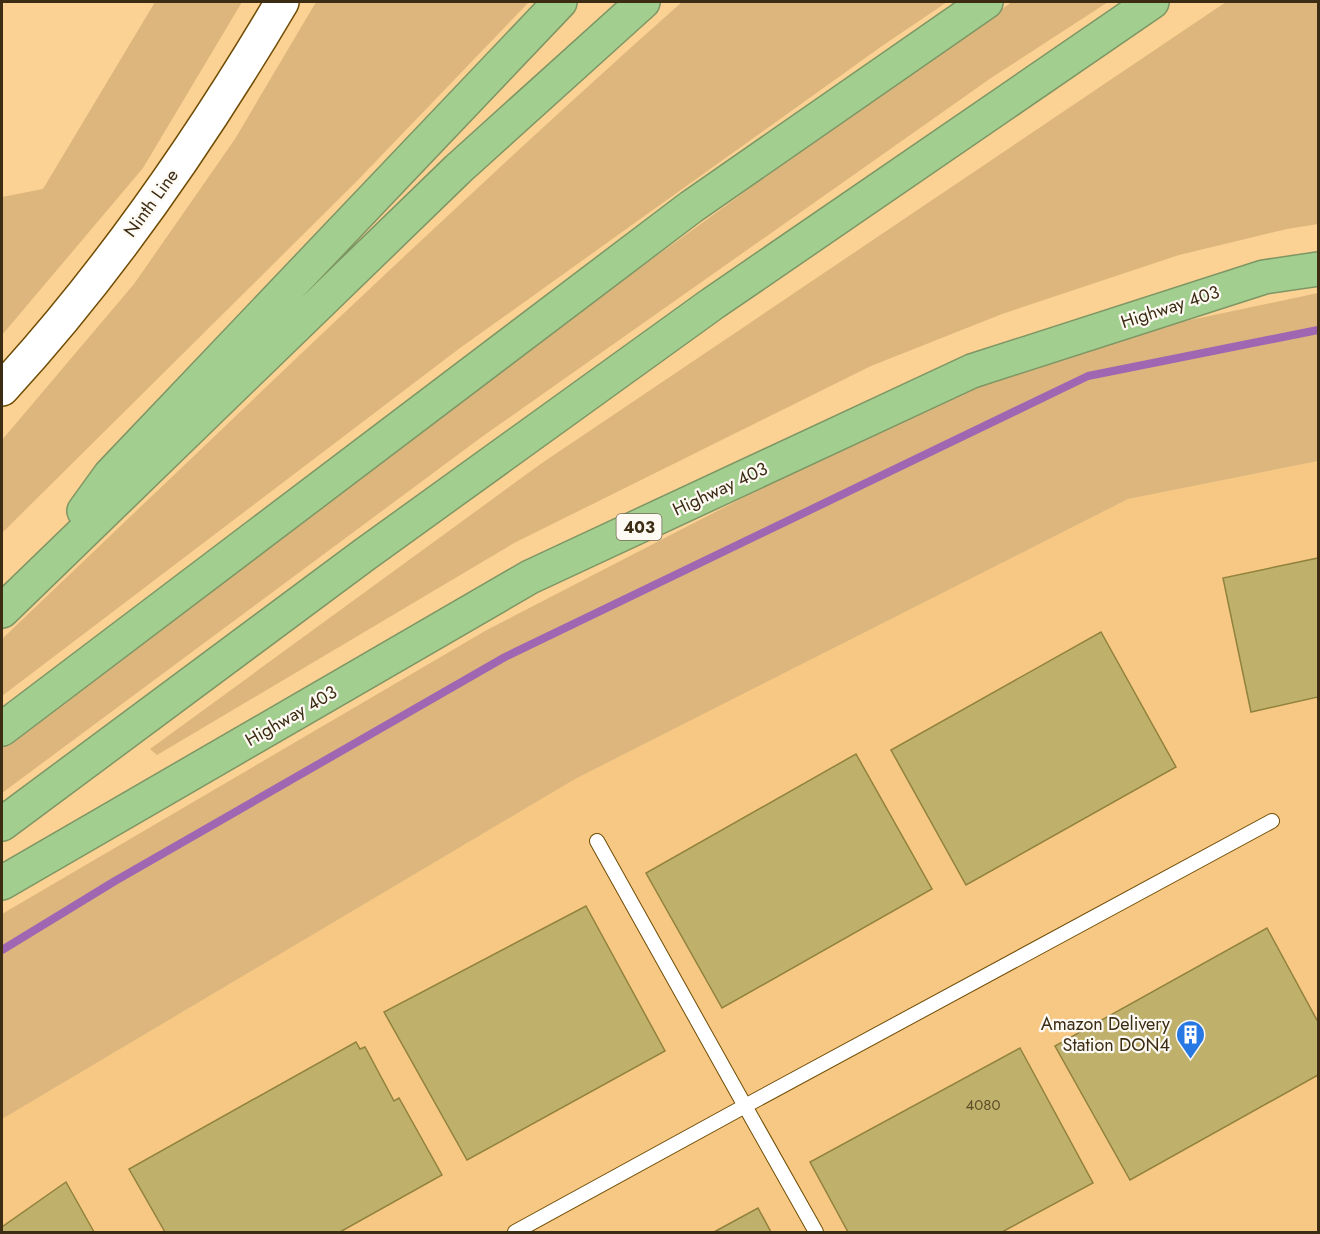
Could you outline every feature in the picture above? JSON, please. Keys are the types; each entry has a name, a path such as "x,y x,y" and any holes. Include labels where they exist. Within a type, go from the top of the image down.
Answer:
{"highway":[{"path":"39,576 110,475 560,2"},
{"path":"2,610 458,170 643,2"},
{"path":"2,729 691,207 986,2"},
{"path":"2,824 364,555 711,304 1152,2"},
{"name":"Highway 403","path":"2,883 530,578 962,376 1264,277 1318,269"}],"main road":[{"name":"Ninth Line","path":"5,380 102,272 174,172 282,2"}],"lane":[{"path":"515,1233 1272,821"},
{"path":"597,842 816,1233"}],"shaded area":[{"path":"155,2 242,2 143,168 2,335 2,197 43,189"},
{"path":"316,2 529,2 355,183 2,533 2,440 134,284 235,139"},
{"path":"682,2 947,2 460,348 2,696 2,639 424,238"},
{"path":"1012,2 1108,2 991,78 483,436 2,793 2,747 535,344 891,86"},
{"path":"1226,2 1318,2 1318,224 1287,229 1179,255 1002,314 871,366 514,543 157,755 150,749 542,463"},
{"path":"1318,293 1318,461 1128,499 575,779 2,1119 2,914 485,631 806,465 979,385 1138,331"},
{"path":"1318,461 1318,1232 2,1232 2,1119 575,779 1128,499"}],"building":[{"path":"1318,558 1318,697 1251,712 1223,578"},
{"path":"1101,632 1176,767 966,885 891,750"},
{"path":"856,754 932,889 722,1008 646,873"},
{"path":"586,906 665,1051 467,1160 384,1012"},
{"name":"Amazon Delivery Station DON4","path":"1267,928 1318,1022 1318,1075 1130,1180 1055,1046"},
{"path":"356,1042 360,1049 365,1047 394,1101 399,1098 442,1175 340,1232 165,1232 129,1169"},
{"path":"1020,1048 1093,1183 1002,1232 848,1232 810,1162"},
{"path":"66,1182 94,1232 2,1232 2,1227"},
{"path":"758,1208 771,1232 714,1232"}],"waterway":[{"path":"2,950 115,881 505,657 1088,376 1318,330"}],"place":[{"name":"Amazon Delivery Station DON4","path":"1191,1060"}]}
